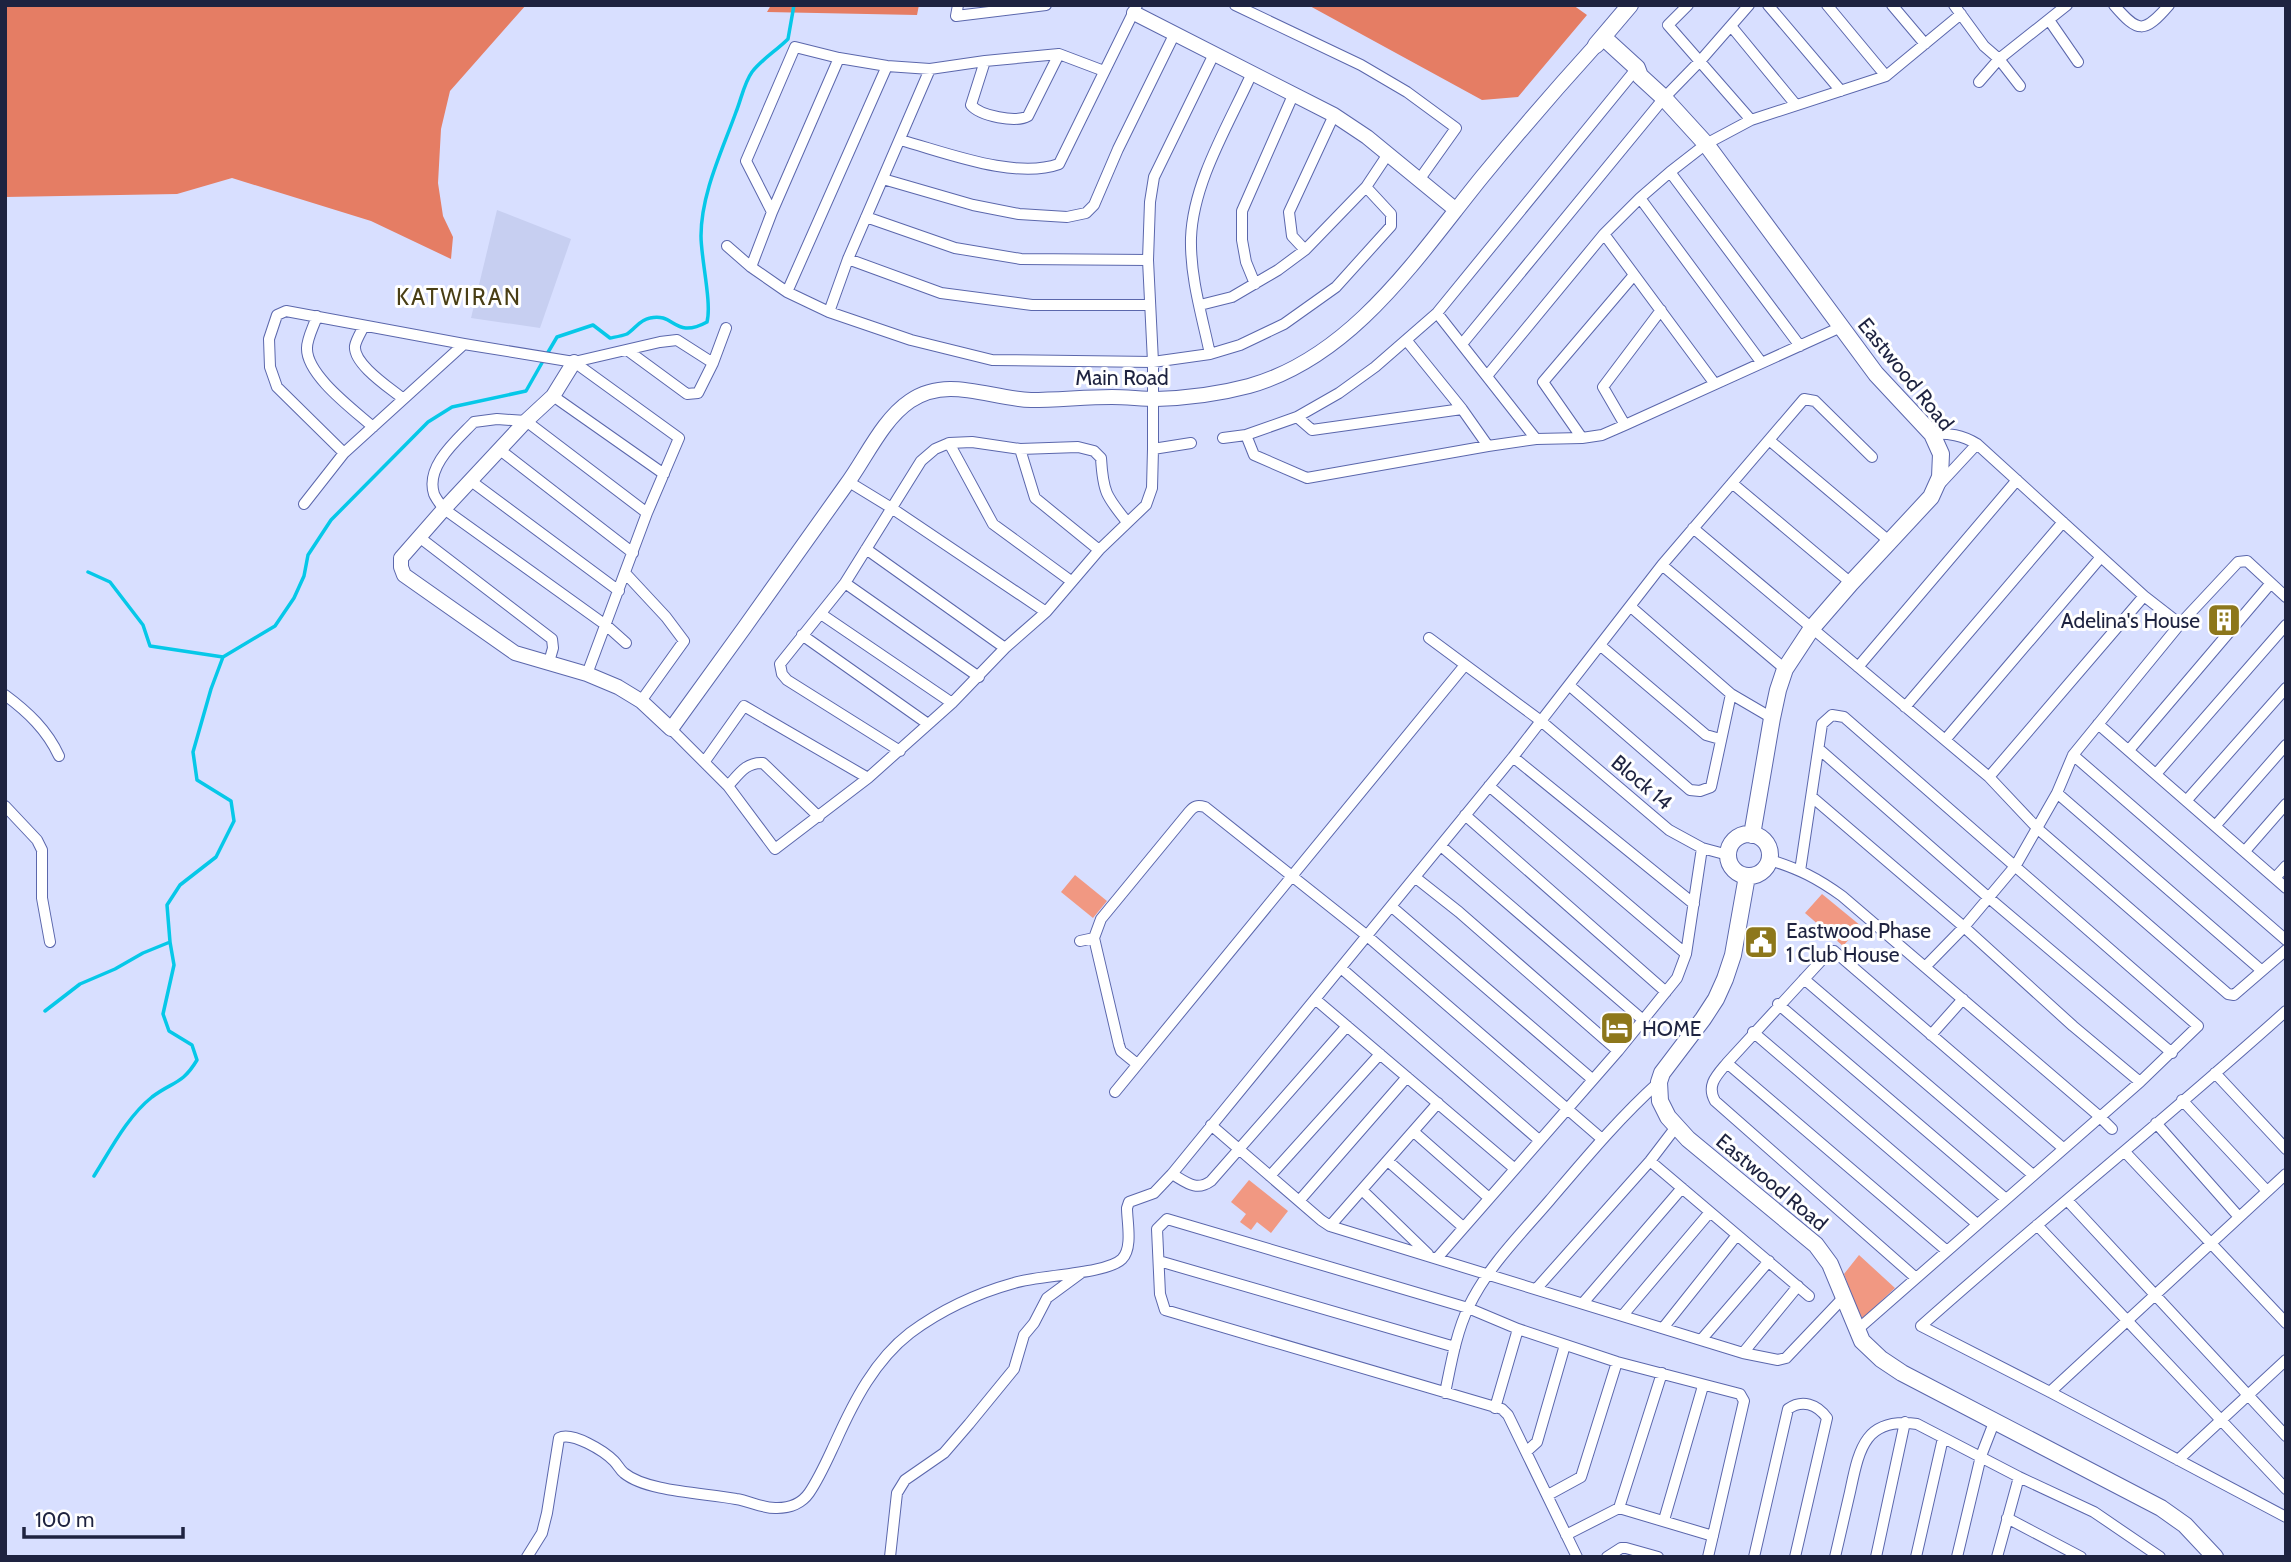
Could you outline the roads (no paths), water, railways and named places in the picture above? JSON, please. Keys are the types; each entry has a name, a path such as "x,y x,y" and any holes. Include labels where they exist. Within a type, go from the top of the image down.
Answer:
{"main road":[{"path":"1599,41 1630,5"},
{"name":"Eastwood Road","path":"1599,41 1664,98 1706,144 1876,374 1932,434 1941,454 1937,487"},
{"path":"1752,835 1772,718 1786,669 1812,628 1889,541 1926,504 1937,487"},
{"path":"1752,835 1765,841 1770,850 1770,860 1764,871 1747,876 1734,869 1728,855 1731,845 1738,838 1752,835"},
{"path":"1659,1082 1666,1065 1703,1019 1725,979 1733,955 1747,876"},
{"name":"Eastwood Road","path":"1659,1082 1660,1101 1676,1127 1702,1152 1816,1245 1830,1264 1857,1330 1870,1350 1902,1373 2161,1508 2185,1525 2215,1557"}],"street":[{"path":"958,5 956,16 1046,5"},
{"path":"1235,5 1361,65 1407,92 1456,128 1419,180"},
{"path":"1688,5 1668,25 1751,120"},
{"path":"1462,344 1664,98 1749,5"},
{"path":"1768,5 1841,91"},
{"path":"1827,5 1886,76"},
{"path":"1892,5 1925,44"},
{"path":"1979,82 1999,59 2067,5"},
{"path":"2114,5 2131,25 2138,26 2155,21 2169,5"},
{"path":"900,140 1000,167 1028,170 1045,169 1059,164 1135,9 1214,54 1335,115 1456,210"},
{"path":"1487,376 1604,234 1640,198 1706,144 1751,120 1886,76 1925,44 1957,9 1984,46 1999,59 2020,86"},
{"path":"2049,20 2078,62"},
{"path":"1731,26 1796,105"},
{"path":"883,179 973,205 1019,214 1068,217 1086,214 1094,205 1118,149 1175,33"},
{"name":"Main Road","path":"671,729 849,482 895,413 923,394 938,389 963,389 1030,400 1107,397 1152,399 1206,395 1251,386 1286,371 1324,350 1355,326 1390,291 1525,124 1599,41"},
{"path":"772,212 746,161 795,47 887,66 930,69 1059,54 1104,71"},
{"path":"985,61 971,106 976,112 1020,120 1028,116 1059,54"},
{"path":"574,362 553,396 526,421 401,558 404,575 515,653 587,674 618,687 641,701 728,786 775,849 868,778 952,704 1005,648 1046,612 1099,550 1146,505 1152,488 1153,449 1153,362 1147,226 1154,177 1214,54"},
{"path":"751,267 839,58"},
{"path":"787,292 887,66"},
{"path":"829,312 848,259 930,69"},
{"path":"1210,354 1192,259 1191,237 1195,209 1204,178 1252,73"},
{"path":"1223,438 1246,435 1297,416 1339,393 1407,341 1437,313 1636,73"},
{"path":"1255,284 1244,251 1242,211 1294,93"},
{"path":"1305,250 1292,236 1289,212 1335,115"},
{"path":"1200,305 1232,297 1278,270 1305,250 1366,187 1388,154"},
{"path":"1670,172 1800,346"},
{"path":"727,246 787,292 829,312 911,340 992,360 1153,362 1210,354 1240,345 1284,324 1336,287 1391,226 1391,214 1366,187"},
{"path":"1640,198 1762,362"},
{"path":"866,217 955,248 1021,259 1148,260"},
{"path":"1604,234 1715,384"},
{"path":"848,259 941,293 1032,305 1150,305"},
{"path":"1582,438 1543,382 1634,275"},
{"path":"1625,425 1603,387 1661,310"},
{"path":"344,453 277,387 270,367 269,339 276,315 286,311 574,362 677,340 713,363"},
{"path":"1437,313 1536,439"},
{"path":"317,316 307,346 308,361 322,380 373,427"},
{"path":"363,326 355,347 357,356 362,364 402,398"},
{"path":"1246,435 1254,455 1307,478 1536,439 1602,435 1841,327"},
{"path":"626,351 687,394 698,393 726,328"},
{"path":"1407,341 1462,408 1488,446"},
{"path":"304,504 344,453 464,344"},
{"path":"574,362 679,438 647,513 587,674"},
{"path":"553,396 664,474"},
{"path":"527,1557 541,1533 547,1513 559,1438 564,1435 572,1435 606,1454 635,1480 657,1488 739,1499 775,1509 792,1506 808,1495 858,1394 880,1362 910,1334 974,1296 1016,1282 1103,1268 1124,1258 1128,1246 1129,1202 1154,1193 1172,1174 1366,935 1416,878 1570,686 1662,565 1804,399 1815,401 1872,457"},
{"path":"1297,416 1312,430 1462,408"},
{"path":"626,643 607,626 444,509 434,494 434,477 438,463 474,422 497,418 526,421 647,513"},
{"path":"1932,434 1954,435 1976,444 2144,596 2180,624"},
{"path":"1769,440 1889,541"},
{"path":"900,751 787,680 782,674 780,664 845,583 921,461 934,449 949,443 972,442 1020,449 1078,447 1094,450 1101,458 1103,485 1108,499 1127,522"},
{"path":"949,443 993,524 1071,581"},
{"path":"1153,449 1191,443"},
{"path":"1937,487 1976,444"},
{"path":"1020,449 1035,498 1099,550"},
{"path":"500,450 633,553"},
{"path":"1858,667 2017,480"},
{"path":"471,481 619,591"},
{"path":"849,482 891,507 1046,612"},
{"path":"1732,483 1851,583"},
{"path":"1905,707 2063,523"},
{"path":"1693,528 1989,778 2038,829 2228,994 2234,995 2286,950"},
{"path":"418,537 552,639 553,648 549,663"},
{"path":"866,549 1005,648"},
{"path":"1945,740 2102,557"},
{"path":"1925,967 1964,927 2016,865 2057,793 2073,755 2180,624 2238,562 2247,561 2286,597"},
{"path":"1662,565 1786,669"},
{"path":"626,574 684,641 641,701"},
{"path":"845,583 979,677"},
{"path":"2129,750 2271,583"},
{"path":"1989,778 2144,596"},
{"path":"1631,607 1731,694 1772,718"},
{"path":"821,614 952,704"},
{"path":"2157,774 2286,625"},
{"path":"802,635 928,724"},
{"name":"Block 14","path":"1429,638 1541,721 1669,830 1702,848 1728,855"},
{"path":"1601,646 1706,735 1720,739"},
{"path":"1115,1092 1465,665"},
{"path":"1570,686 1690,789 1700,791 1711,788 1731,694"},
{"path":"2187,800 2286,688"},
{"path":"5,695 34,719 59,756"},
{"path":"705,761 744,706 868,778"},
{"path":"1800,871 1822,724 1832,715 1844,717 2197,1024 2172,1053 2140,1082 1857,1330"},
{"path":"2098,724 2286,888"},
{"path":"2216,825 2286,745"},
{"path":"1819,749 2172,1053"},
{"path":"2073,755 2286,940"},
{"path":"1513,757 1694,904"},
{"path":"728,786 746,766 754,762 763,763 819,817"},
{"path":"1489,786 1686,954"},
{"path":"2057,793 2261,971"},
{"path":"1812,797 2140,1082"},
{"path":"2245,851 2286,804"},
{"path":"5,806 37,840 42,850 42,898 50,942"},
{"path":"1137,1064 1121,1051 1094,939 1101,919 1194,806 1205,807 1366,935 1602,1139"},
{"path":"1465,816 1666,992"},
{"path":"1441,846 1643,1020"},
{"path":"1434,1256 1515,1169 1618,1051 1677,978 1686,954 1702,848"},
{"path":"1770,860 1818,878 1842,896 2112,1129"},
{"path":"2275,878 2286,866"},
{"path":"1416,878 1459,912 1618,1051"},
{"path":"1392,906 1592,1079"},
{"path":"1080,941 1094,939"},
{"path":"1916,1278 1715,1101 1711,1093 1710,1087 1753,1032 1829,953 1834,951 2063,1148"},
{"path":"1341,968 1539,1140"},
{"path":"1804,979 2033,1175"},
{"path":"1315,999 1515,1169"},
{"path":"1931,1035 1963,999"},
{"path":"1778,1004 2006,1199"},
{"path":"2286,1011 2125,1152 2007,1249 1921,1326 2286,1517"},
{"path":"1172,1174 1195,1187 1204,1186 1239,1150 1347,1026"},
{"path":"1753,1032 1977,1224"},
{"path":"1270,1176 1380,1054"},
{"path":"1727,1063 1947,1251"},
{"path":"2215,1073 2286,1149"},
{"path":"1299,1201 1407,1077"},
{"path":"1445,1393 1455,1347 1468,1308 1486,1274 1602,1139 1634,1104 1659,1082"},
{"path":"2182,1100 2267,1191"},
{"path":"1331,1226 1438,1103"},
{"path":"2157,1123 2239,1217"},
{"path":"1211,1125 1331,1226 1744,1353 1778,1360 1786,1358 1844,1297"},
{"path":"1537,1288 1650,1161 1676,1127"},
{"path":"1414,1132 1489,1198"},
{"path":"2125,1152 2286,1324"},
{"path":"1388,1161 1463,1227"},
{"path":"1650,1161 1809,1296"},
{"path":"2050,1392 2286,1174"},
{"path":"1583,1303 1682,1188"},
{"path":"1362,1190 1434,1256"},
{"path":"2067,1200 2286,1436"},
{"path":"1623,1315 1710,1212"},
{"path":"1577,1557 1527,1451 1502,1409 1165,1310 1160,1294 1157,1228 1167,1219 1468,1308 1518,1329 1617,1362 1740,1394 1744,1401 1708,1557"},
{"path":"2037,1225 2286,1489"},
{"path":"1663,1328 1737,1235"},
{"path":"1159,1261 1455,1347"},
{"path":"1701,1340 1769,1261"},
{"path":"890,1557 900,1486 944,1453 969,1424 1014,1369 1024,1335 1034,1323 1047,1298 1084,1271"},
{"path":"1744,1353 1798,1286"},
{"path":"1495,1408 1518,1329"},
{"path":"1527,1451 1537,1442 1565,1345"},
{"path":"2178,1460 2286,1360"},
{"path":"1548,1495 1578,1480 1583,1473 1617,1362"},
{"path":"1619,1508 1662,1373"},
{"path":"1664,1520 1703,1385"},
{"path":"1754,1557 1784,1421 1788,1409 1800,1402 1821,1410 1827,1418 1795,1557"},
{"path":"1957,1557 1981,1456 1995,1420"},
{"path":"1876,1557 1905,1422"},
{"path":"1835,1557 1859,1450 1879,1429 1905,1422 1917,1424 2094,1512 2160,1557"},
{"path":"1916,1557 1943,1438"},
{"path":"1997,1557 2019,1477"},
{"path":"1566,1535 1619,1508 1713,1536"},
{"path":"2007,1518 2081,1557"},
{"path":"1607,1557 1621,1548 1626,1548 1658,1557"}],"waterway":[{"path":"547,354 557,337 593,325 610,338 627,334 650,318 658,317 688,328 707,322 708,304 701,236 708,189 747,81 756,67 788,39 794,5"},
{"path":"94,1176 135,1114 152,1097 182,1078 197,1060 192,1045 169,1031 163,1014 174,965 167,905 180,885 216,857 234,821 231,801 197,780 193,752 223,657 275,626 294,598 304,576 308,555 331,520 428,422 452,407 526,391 543,361"},
{"path":"88,572 110,582 143,625 150,646 223,657"},
{"path":"45,1011 80,984 170,942"}],"place":[{"name":"Adelina's House","path":"2224,620"},
{"name":"Eastwood Phase 1 Club House","path":"1761,942"},
{"name":"HOME","path":"1617,1028"}],"district":[{"name":"KATWIRAN","path":"459,297"}]}
